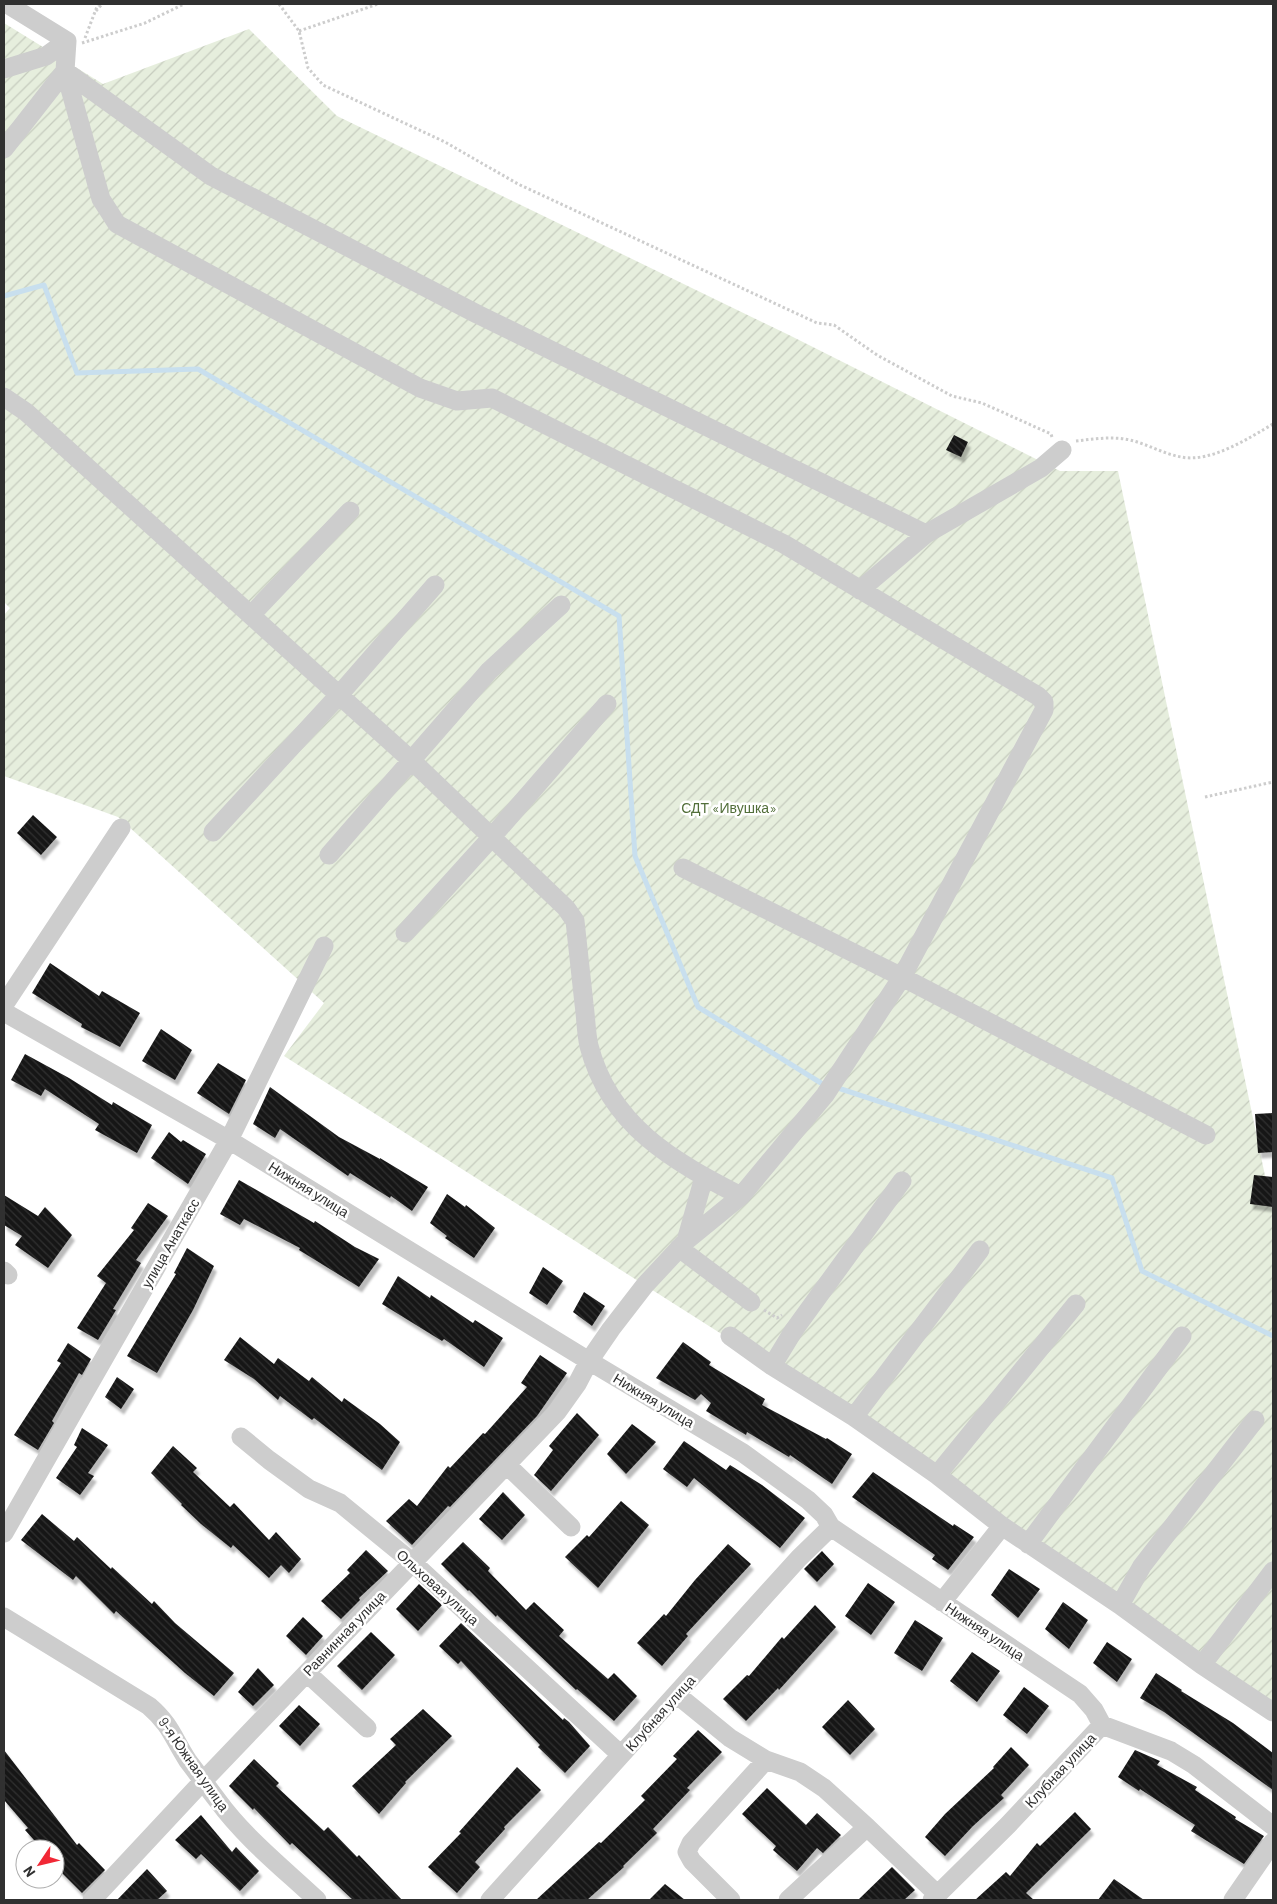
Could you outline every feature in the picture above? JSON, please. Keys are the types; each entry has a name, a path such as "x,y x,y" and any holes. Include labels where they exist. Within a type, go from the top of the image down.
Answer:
{"street":[{"path":"7,4 75,42"},
{"path":"4,69 46,56 75,42"},
{"path":"4,149 66,70 75,42"},
{"path":"66,70 211,176 477,314 926,534"},
{"path":"66,70 101,198 117,224 420,388 456,401 492,398 784,544 860,590 926,534 1041,468 1062,450"},
{"path":"4,397 26,412 411,760 566,908 575,921 589,1045 600,1075 615,1103 634,1126 650,1141 704,1177 742,1196"},
{"path":"251,616 350,511"},
{"path":"213,832 339,695 435,585"},
{"name":"Равнинная улица","path":"92,1900 204,1780 557,1412 611,1329 645,1285 682,1245 742,1196 825,1095 902,977 1044,710 1044,702 1038,696 860,590"},
{"path":"330,855 489,671 561,605"},
{"path":"405,933 492,838 607,704"},
{"path":"4,1005 121,828"},
{"path":"683,868 902,977 1206,1135"},
{"name":"улица Анаткасс","path":"4,1533 229,1140 324,946"},
{"name":"Нижняя улица","path":"4,1012 229,1140 589,1362 743,1453 808,1500 824,1515 831,1527 1080,1694 1094,1710 1102,1725"},
{"path":"704,1177 682,1245 751,1302"},
{"path":"772,1366 794,1330 902,1180"},
{"path":"854,1417 980,1250"},
{"path":"937,1475 1076,1304"},
{"path":"730,1336 772,1366 854,1417 937,1475 1002,1526 1120,1605 1202,1665 1273,1712"},
{"path":"1028,1544 1182,1336"},
{"path":"1120,1605 1142,1566 1255,1420"},
{"name":"Ольховая улица","path":"241,1437 309,1489 340,1503 412,1562 621,1755"},
{"path":"507,1465 571,1528"},
{"path":"942,1602 1002,1526"},
{"name":"Клубная улица","path":"490,1900 799,1558 831,1527"},
{"path":"1202,1665 1273,1571"},
{"name":"9-я Южная улица","path":"4,1617 149,1706 173,1732 188,1760 218,1802 243,1830 317,1900"},
{"path":"306,1673 367,1728"},
{"path":"676,1694 730,1738 766,1760 800,1772 824,1788 867,1827 935,1898"},
{"path":"1102,1725 1171,1751 1194,1764 1273,1826"},
{"name":"Клубная улица","path":"935,1898 1008,1826 1102,1725"},
{"path":"731,1900 692,1861 687,1852 691,1843 766,1760"},
{"path":"788,1900 867,1827"},
{"path":"1233,1900 1273,1842"}],"path":[{"path":"94,14 98,4"},
{"path":"75,42 102,4"},
{"path":"75,42 145,23 184,4"},
{"path":"279,4 299,31 308,68 324,85 445,142 518,184 817,323 834,325 877,355 952,396 982,403 1051,434 1062,450 1076,442 1100,438 1129,440 1182,458 1207,456 1240,443 1273,424"},
{"path":"299,31 378,4"},
{"path":"1205,797 1273,782"},
{"path":"751,1302 777,1318 780,1318 786,1310"}],"green space":[{"name":"СДТ «Ивушка»","path":"4,23 103,84 249,29 337,116 789,335 1060,471 1118,471 1273,1214 1273,1712 772,1366 284,1056 324,1003 118,817 4,776 4,615 10,608 4,602"}],"building":[{"path":"954,435 968,442 961,457 946,450"},
{"path":"33,815 57,837 41,855 17,833"},
{"path":"50,963 99,996 102,991 140,1013 120,1047 81,1027 82,1024 32,993"},
{"path":"161,1029 192,1050 175,1080 142,1061"},
{"path":"25,1054 69,1078 112,1105 113,1102 152,1125 137,1153 95,1130 99,1124 45,1089 41,1096 11,1080"},
{"path":"218,1063 246,1080 229,1114 197,1093"},
{"path":"270,1087 339,1137 380,1158 428,1187 412,1211 391,1196 390,1198 350,1173 348,1176 280,1129 275,1138 253,1124"},
{"path":"1273,1113 1273,1152 1258,1153 1255,1114"},
{"path":"169,1132 181,1142 183,1140 206,1154 188,1184 151,1158"},
{"path":"1254,1175 1273,1177 1273,1207 1250,1204"},
{"path":"239,1180 314,1223 315,1221 355,1247 379,1259 359,1287 299,1250 300,1248 244,1219 240,1225 220,1214"},
{"path":"447,1194 465,1207 466,1205 495,1228 474,1258 445,1238 447,1236 430,1223"},
{"path":"4,1195 38,1216 45,1207 72,1235 48,1268 15,1245 22,1236 4,1225"},
{"path":"148,1203 168,1216 136,1260 141,1263 113,1309 116,1310 98,1340 77,1328 106,1283 97,1276 134,1230 131,1228"},
{"path":"187,1248 214,1266 193,1310 157,1373 127,1356 176,1274 174,1273"},
{"path":"543,1267 563,1281 547,1305 529,1293"},
{"path":"398,1276 430,1298 431,1295 473,1323 475,1320 503,1338 484,1367 444,1339 442,1341 382,1304"},
{"path":"584,1292 605,1306 592,1326 573,1312"},
{"path":"240,1337 274,1364 278,1358 309,1381 312,1377 342,1402 344,1398 380,1424 400,1442 382,1470 314,1418 312,1420 280,1396 278,1400 254,1379 224,1360"},
{"path":"683,1342 711,1362 709,1365 765,1399 762,1405 827,1438 852,1454 832,1484 790,1455 789,1457 747,1432 746,1435 706,1411 711,1403 701,1394 695,1400 656,1378"},
{"path":"68,1343 91,1359 82,1375 79,1373 38,1450 14,1435 61,1363 57,1361"},
{"path":"540,1355 567,1373 537,1416 412,1545 386,1521 409,1499 417,1506 448,1466 450,1468 483,1433 485,1434 527,1387 521,1383"},
{"path":"117,1377 134,1389 121,1409 105,1397"},
{"path":"577,1413 599,1435 551,1491 534,1475 553,1450 549,1446"},
{"path":"632,1424 656,1442 626,1474 607,1454"},
{"path":"82,1428 108,1445 88,1473 94,1476 80,1495 56,1478 77,1447 74,1445"},
{"path":"684,1441 726,1470 730,1465 762,1485 805,1518 780,1548 694,1478 687,1487 663,1469"},
{"path":"173,1446 197,1468 193,1472 230,1507 234,1503 269,1540 276,1532 301,1559 289,1573 281,1565 269,1578 233,1545 231,1548 201,1524 151,1473"},
{"path":"873,1472 953,1526 954,1524 974,1537 948,1570 932,1559 935,1555 852,1497"},
{"path":"503,1492 525,1515 502,1540 479,1519"},
{"path":"621,1501 649,1525 598,1588 565,1557 587,1535 589,1537"},
{"path":"42,1514 74,1541 77,1537 152,1604 154,1601 175,1623 234,1673 214,1696 185,1673 116,1611 114,1614 76,1576 73,1580 21,1540"},
{"path":"463,1542 490,1568 488,1571 526,1610 534,1602 564,1630 559,1636 608,1679 614,1673 637,1696 614,1721 576,1690 441,1564"},
{"path":"728,1544 751,1564 686,1634 688,1636 662,1666 637,1643 664,1614 666,1616 695,1580"},
{"path":"366,1550 388,1571 359,1598 360,1600 341,1619 321,1601 350,1573 347,1570"},
{"path":"822,1551 834,1564 817,1582 804,1569"},
{"path":"1009,1569 1040,1589 1018,1618 991,1595"},
{"path":"868,1583 895,1602 871,1635 845,1616"},
{"path":"419,1584 442,1605 418,1631 396,1609"},
{"path":"1063,1602 1088,1620 1069,1649 1045,1629"},
{"path":"815,1605 836,1627 779,1690 778,1688 746,1721 723,1699 747,1675 749,1676 782,1637 784,1639"},
{"path":"303,1617 323,1636 306,1655 286,1636"},
{"path":"915,1620 943,1638 922,1671 894,1653"},
{"path":"461,1623 563,1720 564,1718 569,1722 590,1746 565,1773 538,1747 540,1745 461,1661 458,1664 439,1646"},
{"path":"371,1632 395,1655 362,1690 337,1666"},
{"path":"1107,1642 1132,1659 1117,1682 1093,1663"},
{"path":"972,1652 1000,1671 977,1702 950,1681"},
{"path":"258,1668 274,1685 253,1706 238,1692"},
{"path":"1156,1673 1233,1723 1273,1753 1273,1790 1164,1712 1140,1698"},
{"path":"1024,1687 1049,1706 1027,1734 1003,1715"},
{"path":"848,1700 875,1729 850,1755 822,1727"},
{"path":"299,1705 320,1724 300,1746 279,1726"},
{"path":"423,1709 452,1736 405,1782 379,1814 352,1786 396,1745 390,1739"},
{"path":"698,1730 722,1752 687,1788 690,1790 653,1829 657,1833 624,1867 587,1900 536,1900 599,1842 601,1843 645,1800 641,1796 677,1759 673,1756"},
{"path":"1011,1747 1029,1765 1001,1795 1004,1798 973,1826 945,1856 925,1837 945,1814 994,1768"},
{"path":"4,1750 77,1845 79,1843 105,1870 82,1893 65,1876 65,1839 33,1839 25,1830 28,1828 4,1800"},
{"path":"1135,1750 1160,1761 1157,1765 1197,1787 1195,1790 1236,1817 1235,1819 1264,1836 1244,1864 1191,1831 1195,1825 1118,1777"},
{"path":"254,1759 279,1783 276,1786 324,1831 328,1827 357,1857 359,1855 402,1900 353,1900 292,1843 290,1845 254,1808 253,1810 229,1786"},
{"path":"517,1767 541,1790 504,1827 505,1829 475,1862 480,1867 457,1893 428,1867 461,1833 459,1832"},
{"path":"767,1788 806,1825 817,1813 841,1835 823,1853 817,1848 797,1871 773,1850 776,1846 742,1814"},
{"path":"1075,1812 1091,1829 1026,1893 1034,1900 975,1900 1006,1872 1010,1876 1037,1843 1040,1846"},
{"path":"201,1815 232,1852 236,1847 259,1871 240,1891 201,1854 196,1859 175,1840"},
{"path":"892,1867 915,1890 904,1900 858,1900"},
{"path":"147,1869 167,1891 157,1900 117,1900"},
{"path":"1114,1879 1144,1900 1098,1900"},
{"path":"665,1884 685,1900 649,1900"}],"waterway":[{"path":"4,296 44,285 77,373 198,369 619,616 635,856 698,1007 827,1085"},
{"path":"835,1087 1112,1178 1142,1271 1273,1336"}]}
